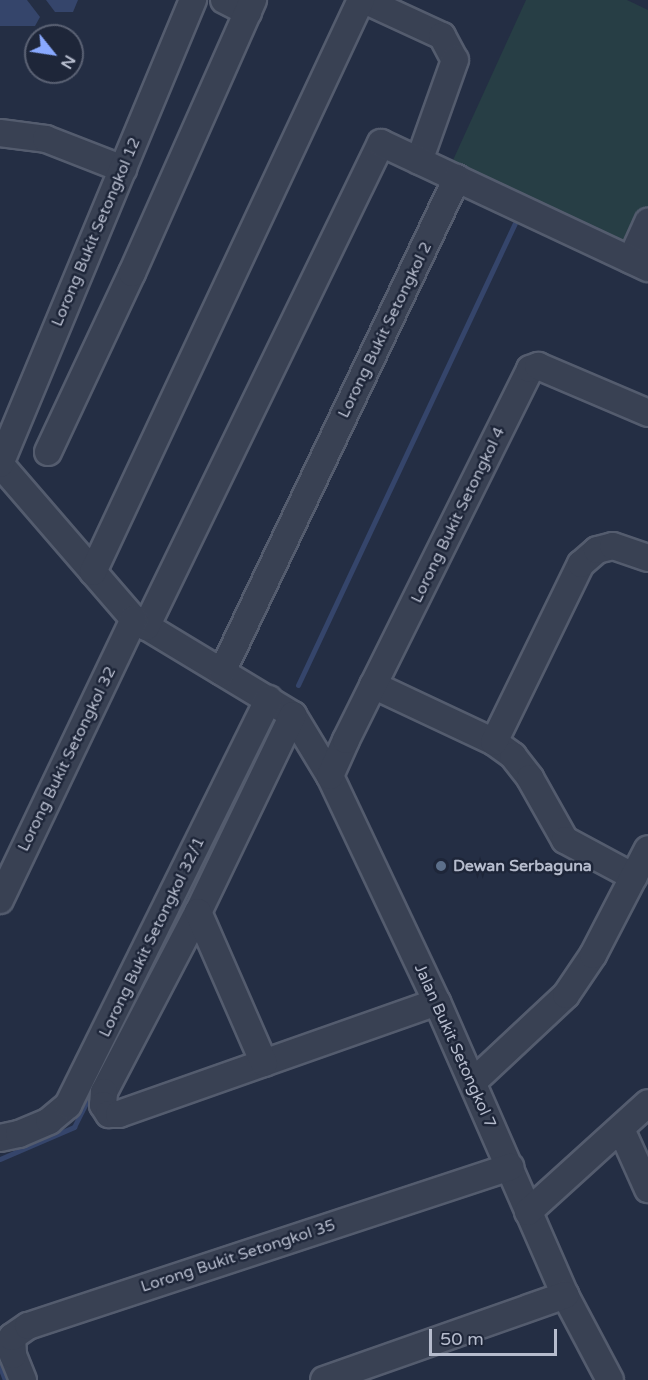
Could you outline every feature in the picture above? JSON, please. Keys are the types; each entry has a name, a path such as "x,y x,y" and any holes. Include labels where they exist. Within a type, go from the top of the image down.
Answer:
{"street":[{"name":"Lorong Bukit Setongkol 12","path":"0,464 193,0"},
{"path":"48,452 132,273 250,6 224,0"},
{"path":"93,572 362,0 442,36 454,60 418,161 639,264 648,222"},
{"path":"0,133 46,139 123,169"},
{"name":"Lorong Bukit Setongkol 32","path":"0,900 381,143 418,161"},
{"name":"Lorong Bukit Setongkol 2","path":"222,672 457,178"},
{"name":"Lorong Bukit Setongkol 4","path":"330,776 530,369 538,366 648,414"},
{"path":"0,464 140,623 294,715 198,912 104,1092 103,1105 109,1114 119,1114 437,1002"},
{"path":"494,742 581,564 597,550 613,546 648,558"},
{"path":"373,685 494,742 513,756 530,778 565,840 634,877"},
{"name":"Lorong Bukit Setongkol 32/1","path":"0,1138 19,1134 49,1121 68,1105 269,699"},
{"name":"Jalan Bukit Setongkol 7","path":"294,715 330,776 437,1002 565,1294 610,1380"},
{"path":"472,1082 566,994 593,955 648,849"},
{"path":"198,912 264,1063"},
{"path":"528,1212 648,1103"},
{"path":"621,1129 648,1189"},
{"name":"Lorong Bukit Setongkol 35","path":"23,1380 13,1356 12,1337 28,1326 510,1167"},
{"path":"324,1380 565,1294"}],"shaded area":[{"path":"526,0 627,0 648,10 648,216 630,253 449,169"}],"water":[{"path":"0,0 27,0 40,17 36,24 0,26"},
{"path":"46,0 78,0 73,12 55,12"}],"waterway":[{"path":"298,685 515,223"},
{"path":"179,921 191,897"},
{"path":"0,1159 74,1127 93,1089"},
{"path":"0,1367 5,1380"}],"place":[{"name":"Dewan Serbaguna","path":"441,866"}]}
